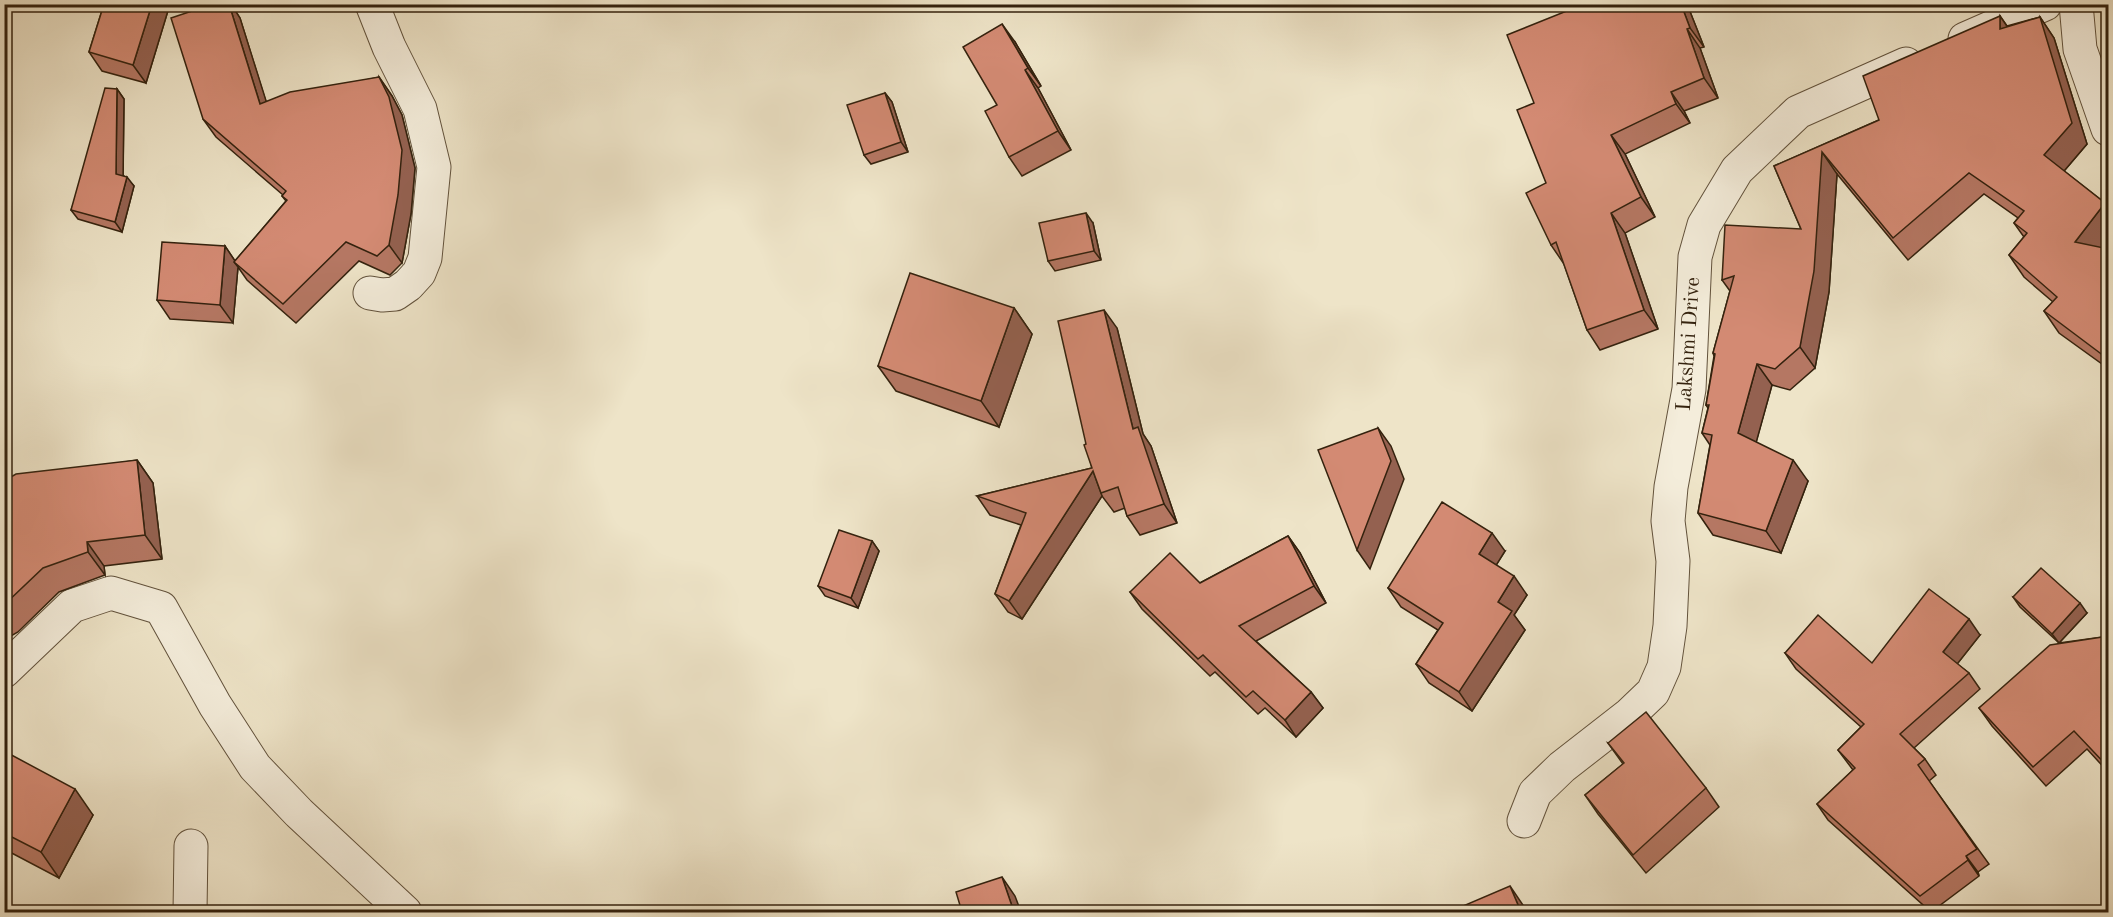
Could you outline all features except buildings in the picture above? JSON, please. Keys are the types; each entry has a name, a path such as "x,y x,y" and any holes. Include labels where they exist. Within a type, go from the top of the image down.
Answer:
{"street":[{"path":"370,293 395,294 419,273 425,258 434,166 420,109 389,47 372,4"},
{"path":"2076,4 2080,50 2109,129"},
{"name":"Lakshmi Drive","path":"1524,821 1535,793 1562,767 1630,714 1653,692 1665,667 1670,626 1673,561 1668,521 1671,487 1689,389 1695,257 1704,225 1737,170 1798,112 2027,8"},
{"path":"4,671 72,606 111,593 161,608 215,705 255,767 299,813 405,912"},
{"path":"190,912 191,846"}]}
